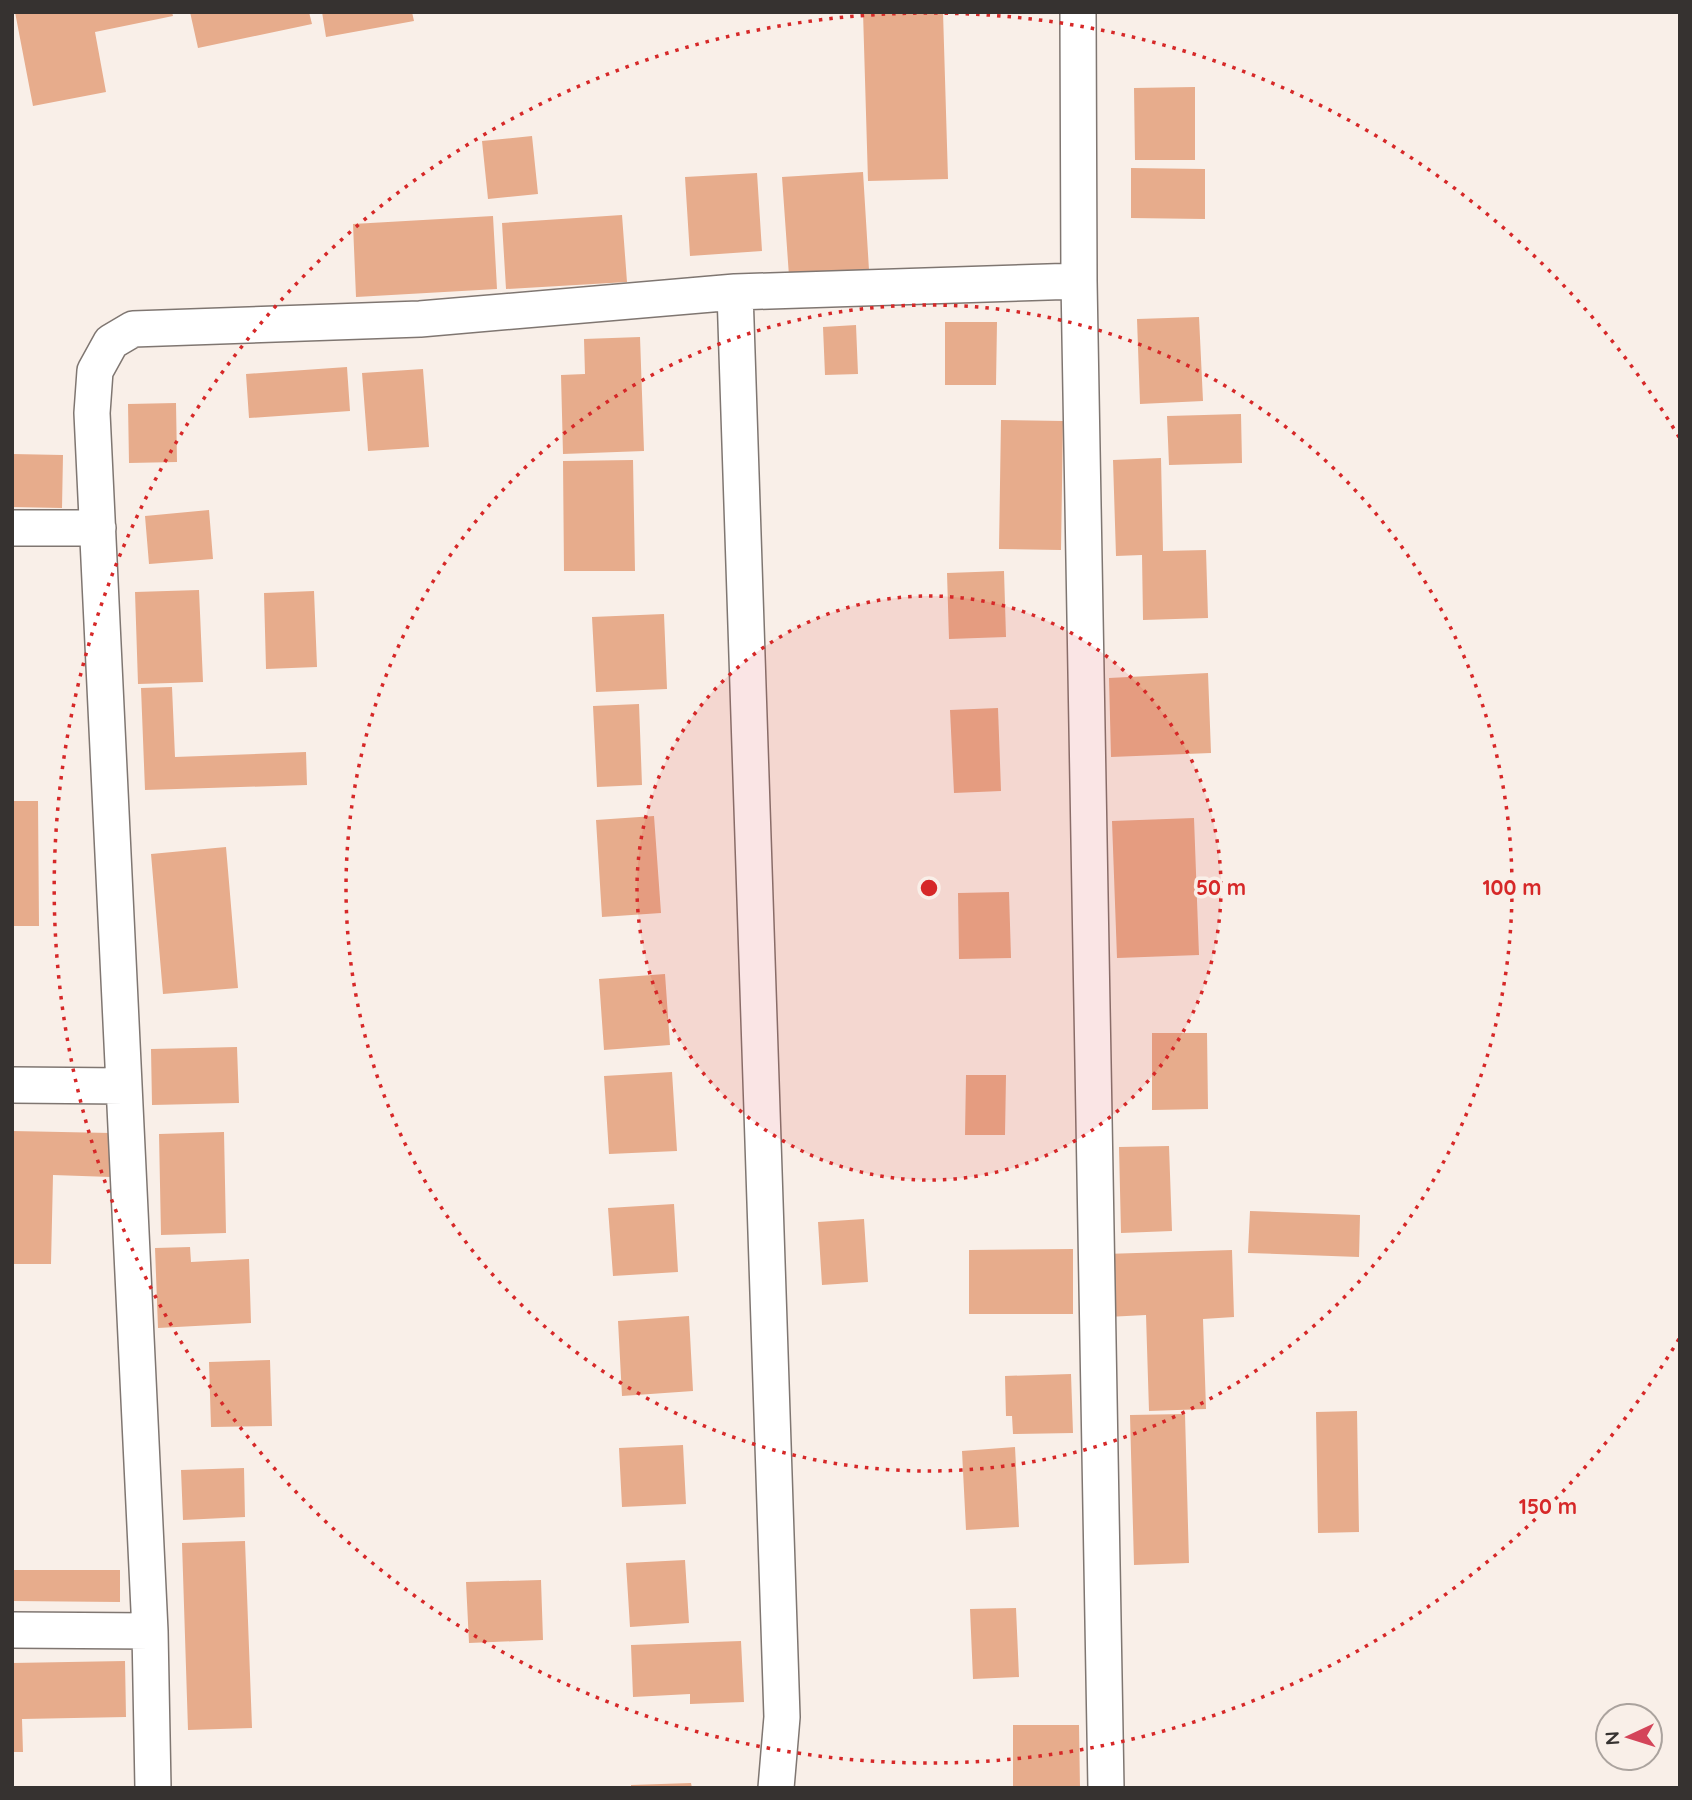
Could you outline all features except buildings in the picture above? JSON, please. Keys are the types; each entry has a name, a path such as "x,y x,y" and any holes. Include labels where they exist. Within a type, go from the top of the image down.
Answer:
{"street":[{"path":"1078,12 1079,281 1106,1788"},
{"path":"153,1788 150,1631 92,414 94,371 111,342 133,329 420,320 735,292 1079,281"},
{"path":"735,292 782,1717 776,1788"},
{"path":"12,528 98,528"},
{"path":"12,1085 124,1086"},
{"path":"12,1630 150,1631"}]}
